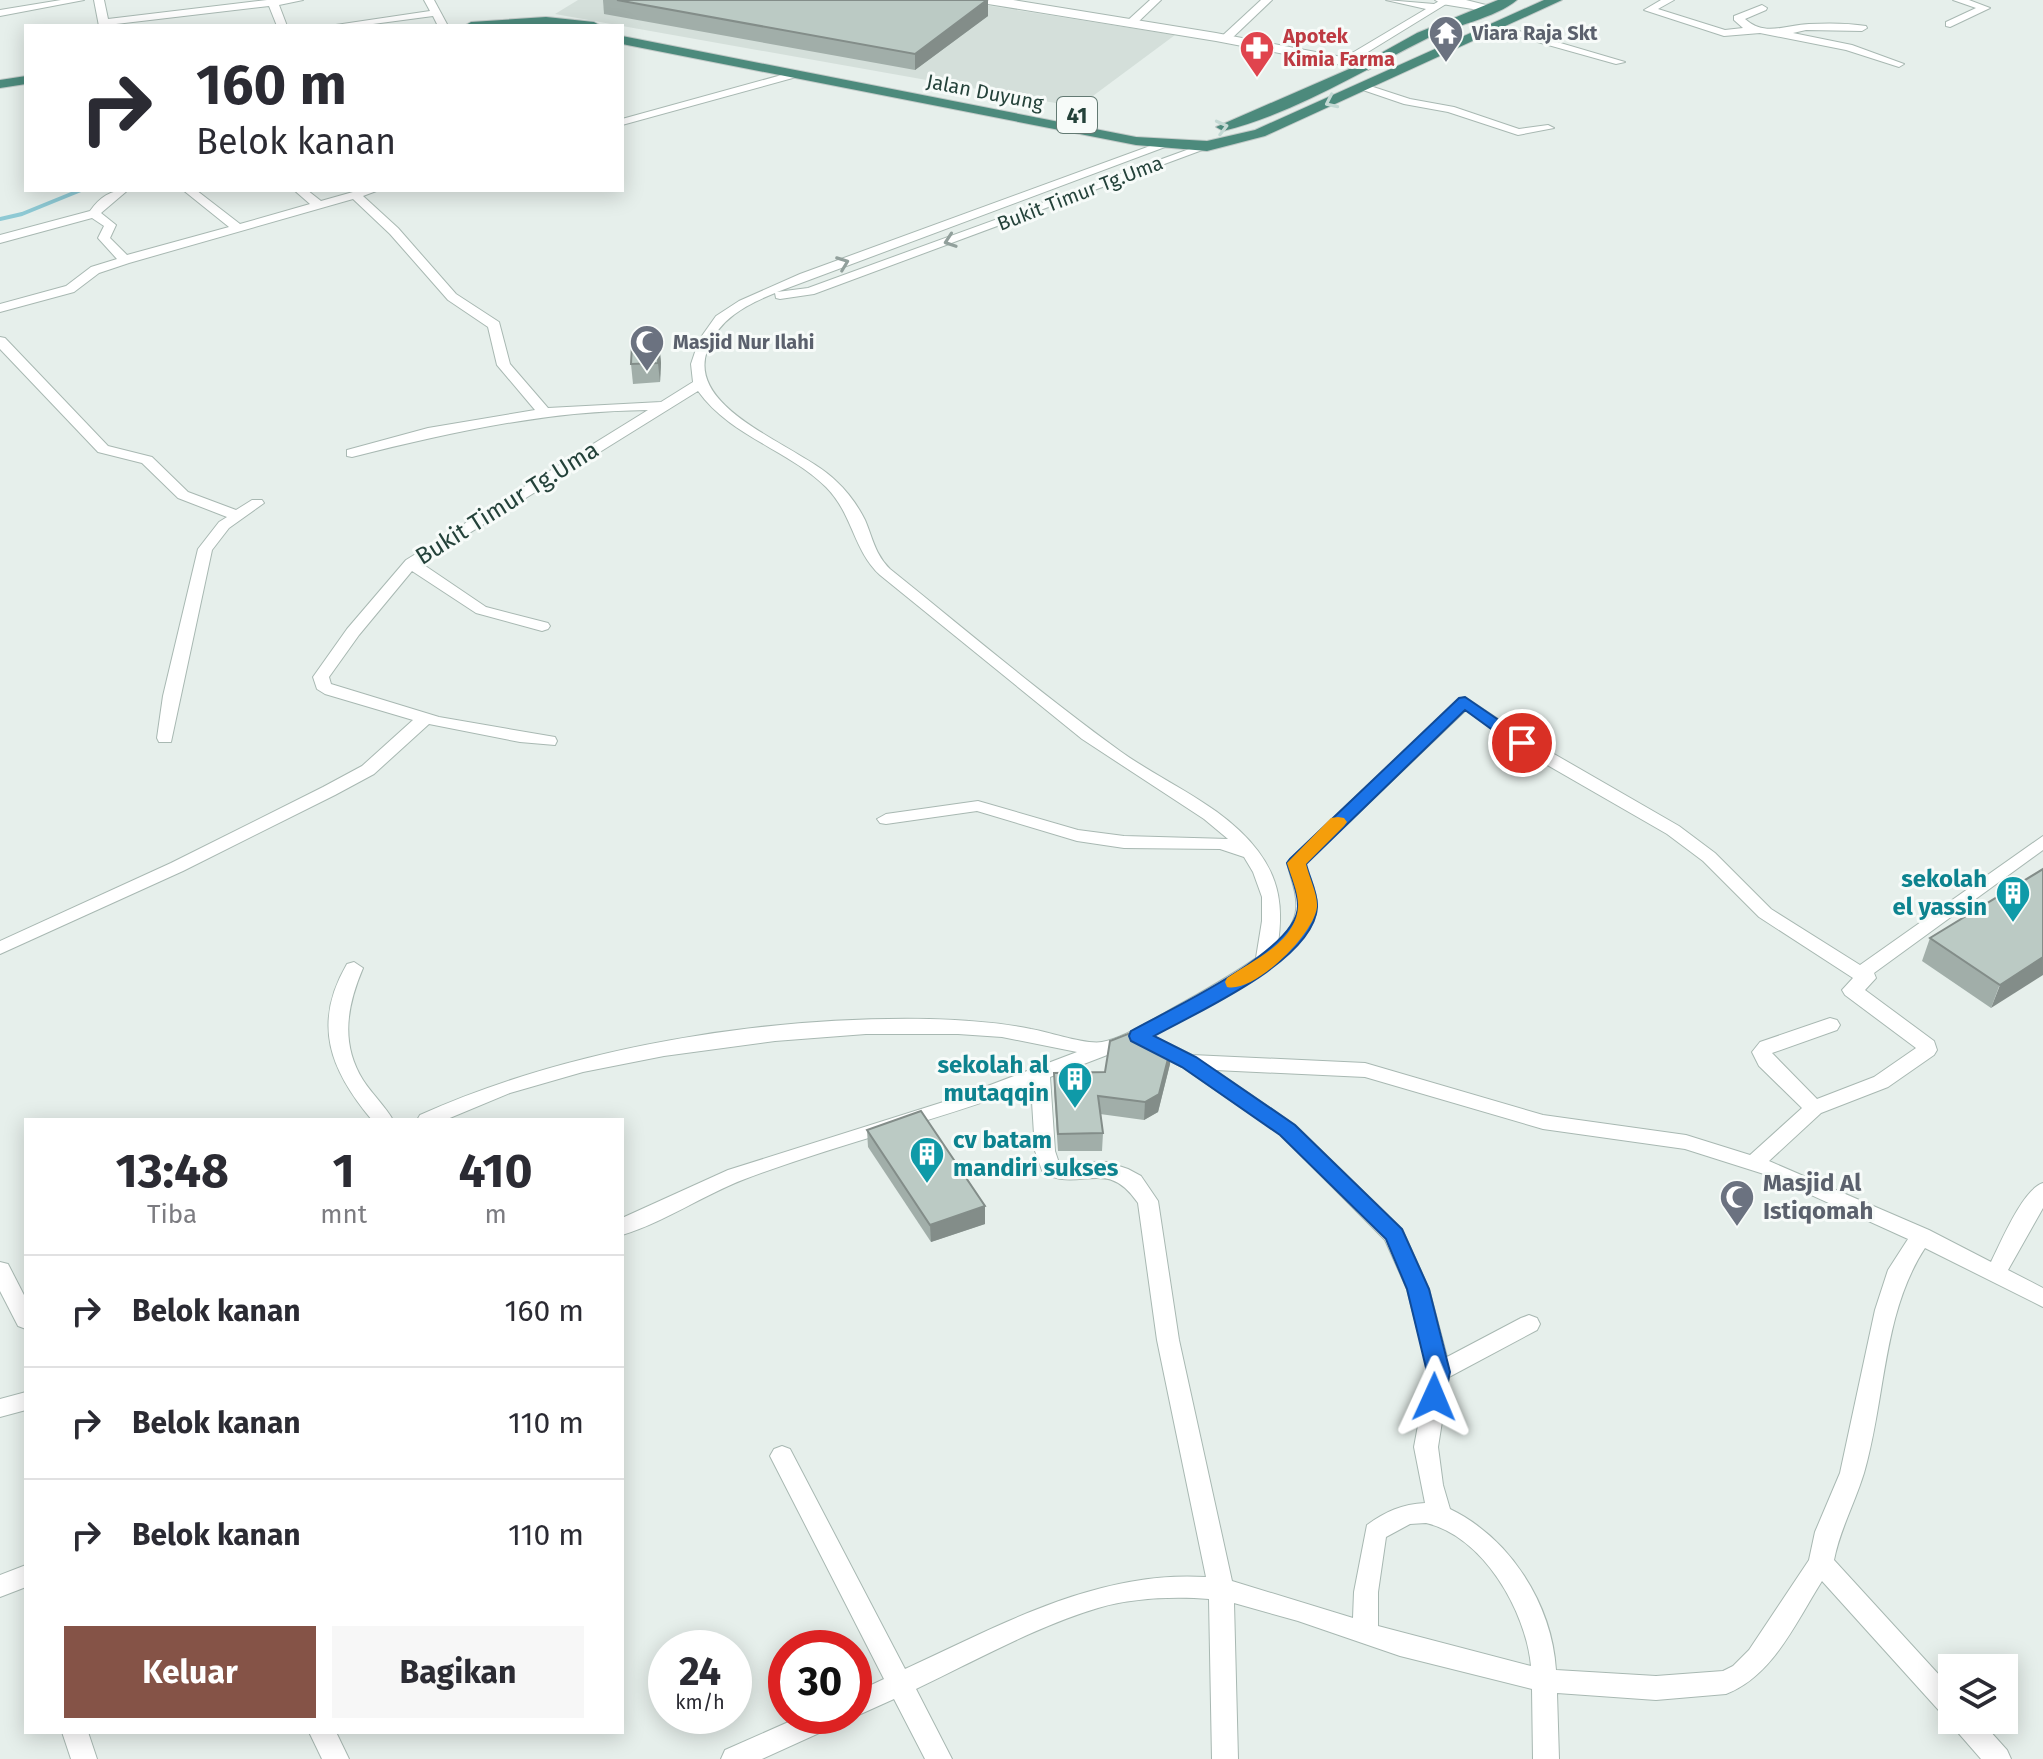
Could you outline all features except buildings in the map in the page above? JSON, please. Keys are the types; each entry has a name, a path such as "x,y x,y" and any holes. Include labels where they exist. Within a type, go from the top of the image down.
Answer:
{"highway":[{"name":"Jalan Duyung","path":"624,40 738,63 1184,132 1241,122 1368,66 1440,29 1510,0"},
{"name":"Jalan Duyung","path":"624,31 754,53 791,69 1161,145 1207,146 1285,124 1555,0"},
{"path":"495,24 531,21 569,24"},
{"path":"1440,29 1438,35 1446,39 1472,38"},
{"path":"1407,45 1434,44 1442,49 1439,53"},
{"path":"738,63 757,59 754,53"},
{"path":"0,84 24,80"},
{"path":"0,91 24,88"}],"street":[{"path":"0,13 79,0"},
{"path":"99,0 104,24"},
{"path":"111,24 298,0"},
{"path":"429,0 442,24"},
{"path":"995,0 1368,66"},
{"path":"1131,23 1156,0"},
{"path":"1225,39 1267,0"},
{"path":"1391,0 1491,8"},
{"path":"1669,0 1649,10 1724,33 1750,29 1848,47 1899,64"},
{"path":"1950,24 1990,6 1958,0"},
{"path":"272,1 281,24"},
{"path":"1346,61 1440,3"},
{"path":"1750,29 1738,18 1762,8"},
{"path":"350,24 435,13"},
{"path":"1495,27 1620,62"},
{"path":"1778,34 1806,27 1862,28"},
{"path":"624,121 791,69"},
{"path":"1364,87 1408,102 1450,109 1518,132 1548,128"},
{"name":"Bukit Timur Tg.Uma","path":"549,741 486,734 423,720 331,691 321,682 329,664 411,563 701,383 696,372 698,352 723,315 770,292 1161,145"},
{"name":"Bukit Timur Tg.Uma","path":"770,292 788,296 810,291 1207,146"},
{"path":"0,239 94,214 101,204 119,192"},
{"path":"192,192 237,227"},
{"path":"303,192 319,205"},
{"path":"0,299 0,308 70,289 95,270 125,260 366,192"},
{"path":"355,195 394,231 452,297 494,325 504,365 546,414"},
{"path":"94,214 110,225 104,238 125,260"},
{"path":"0,341 103,449 147,460 183,495 238,516"},
{"path":"701,383 722,411 747,430 808,463 823,476 853,510 861,526 866,552 885,572 1116,756 1216,821 1252,855 1263,872 1274,906 1265,963"},
{"path":"352,453 443,429 606,406 664,406"},
{"path":"165,738 171,696 205,549 212,537 257,503"},
{"path":"411,563 481,610 542,626"},
{"path":"624,1226 735,1175 794,1154 908,1122 1104,1050 1138,1036 1265,963 1300,930 1308,906 1296,863 1465,702 1522,743 1683,837 1709,857 1765,913 1867,979 1852,990 1927,1047 1881,1082 1814,1108 1753,1164"},
{"path":"0,948 177,867 355,777 389,754 423,720"},
{"path":"886,819 978,806 1077,835 1124,842 1222,843 1252,855"},
{"path":"1860,974 2043,842"},
{"path":"354,968 336,1009 339,1045 351,1079 381,1118"},
{"path":"1814,1108 1766,1061 1762,1052 1767,1047 1830,1025"},
{"path":"432,1118 498,1090 627,1056 821,1028 935,1026 987,1029 1104,1050"},
{"path":"1138,1036 1189,1062 1288,1130 1394,1235 1418,1289 1439,1372 1426,1447 1431,1485 1440,1514"},
{"path":"1189,1062 1365,1070 1543,1122 1686,1142 1774,1170 1921,1236 2043,1298"},
{"path":"1040,1074 1045,1151 1050,1168 1058,1172 1107,1170 1121,1174 1134,1181 1148,1201 1168,1340 1221,1589 1225,1759"},
{"path":"1996,1273 2020,1225 2043,1191"},
{"path":"872,1697 1029,1624 1099,1597 1178,1586 1221,1589 1298,1610 1365,1633 1542,1680 1656,1688 1726,1682 1742,1674 1758,1658 1821,1563 1827,1532 1852,1473 1890,1296 1899,1270 1921,1236"},
{"path":"0,1270 24,1316"},
{"path":"1439,1372 1529,1324"},
{"path":"0,1408 24,1402"},
{"path":"782,1456 939,1759"},
{"path":"1365,1633 1366,1592 1375,1532 1393,1520 1423,1512 1440,1514 1471,1532 1512,1580 1529,1609 1538,1633 1546,1759"},
{"path":"1821,1563 1938,1692"},
{"path":"0,1586 24,1577"},
{"path":"76,1734 84,1759"},
{"path":"323,1734 336,1759"},
{"path":"734,1759 790,1734"},
{"path":"1976,1734 1998,1759"}],"shaded area":[{"path":"578,0 953,0 1175,35 1078,107 555,14"}],"waterway":[{"path":"0,219 22,214 76,192"}],"slow traffic":[{"path":"1234,982 1283,949 1300,930 1308,906 1306,889 1296,863 1338,822"}],"place":[{"name":"Viara Raja Skt","path":"1446,64"},
{"name":"Apotek Kimia Farma","path":"1257,79"},
{"name":"Masjid Nur Ilahi","path":"647,373"},
{"name":"sekolah el yassin","path":"2013,924"},
{"name":"sekolah al mutaqqin","path":"1075,1110"},
{"name":"cv batam mandiri sukses","path":"927,1185"},
{"name":"Masjid Al Istiqomah","path":"1737,1228"}],"route":[{"path":"1434,1397 1439,1372 1418,1289 1394,1235 1288,1130 1189,1062 1138,1036 1238,980 1283,949 1300,930 1308,906 1306,889 1296,863 1465,702 1522,743"}]}
